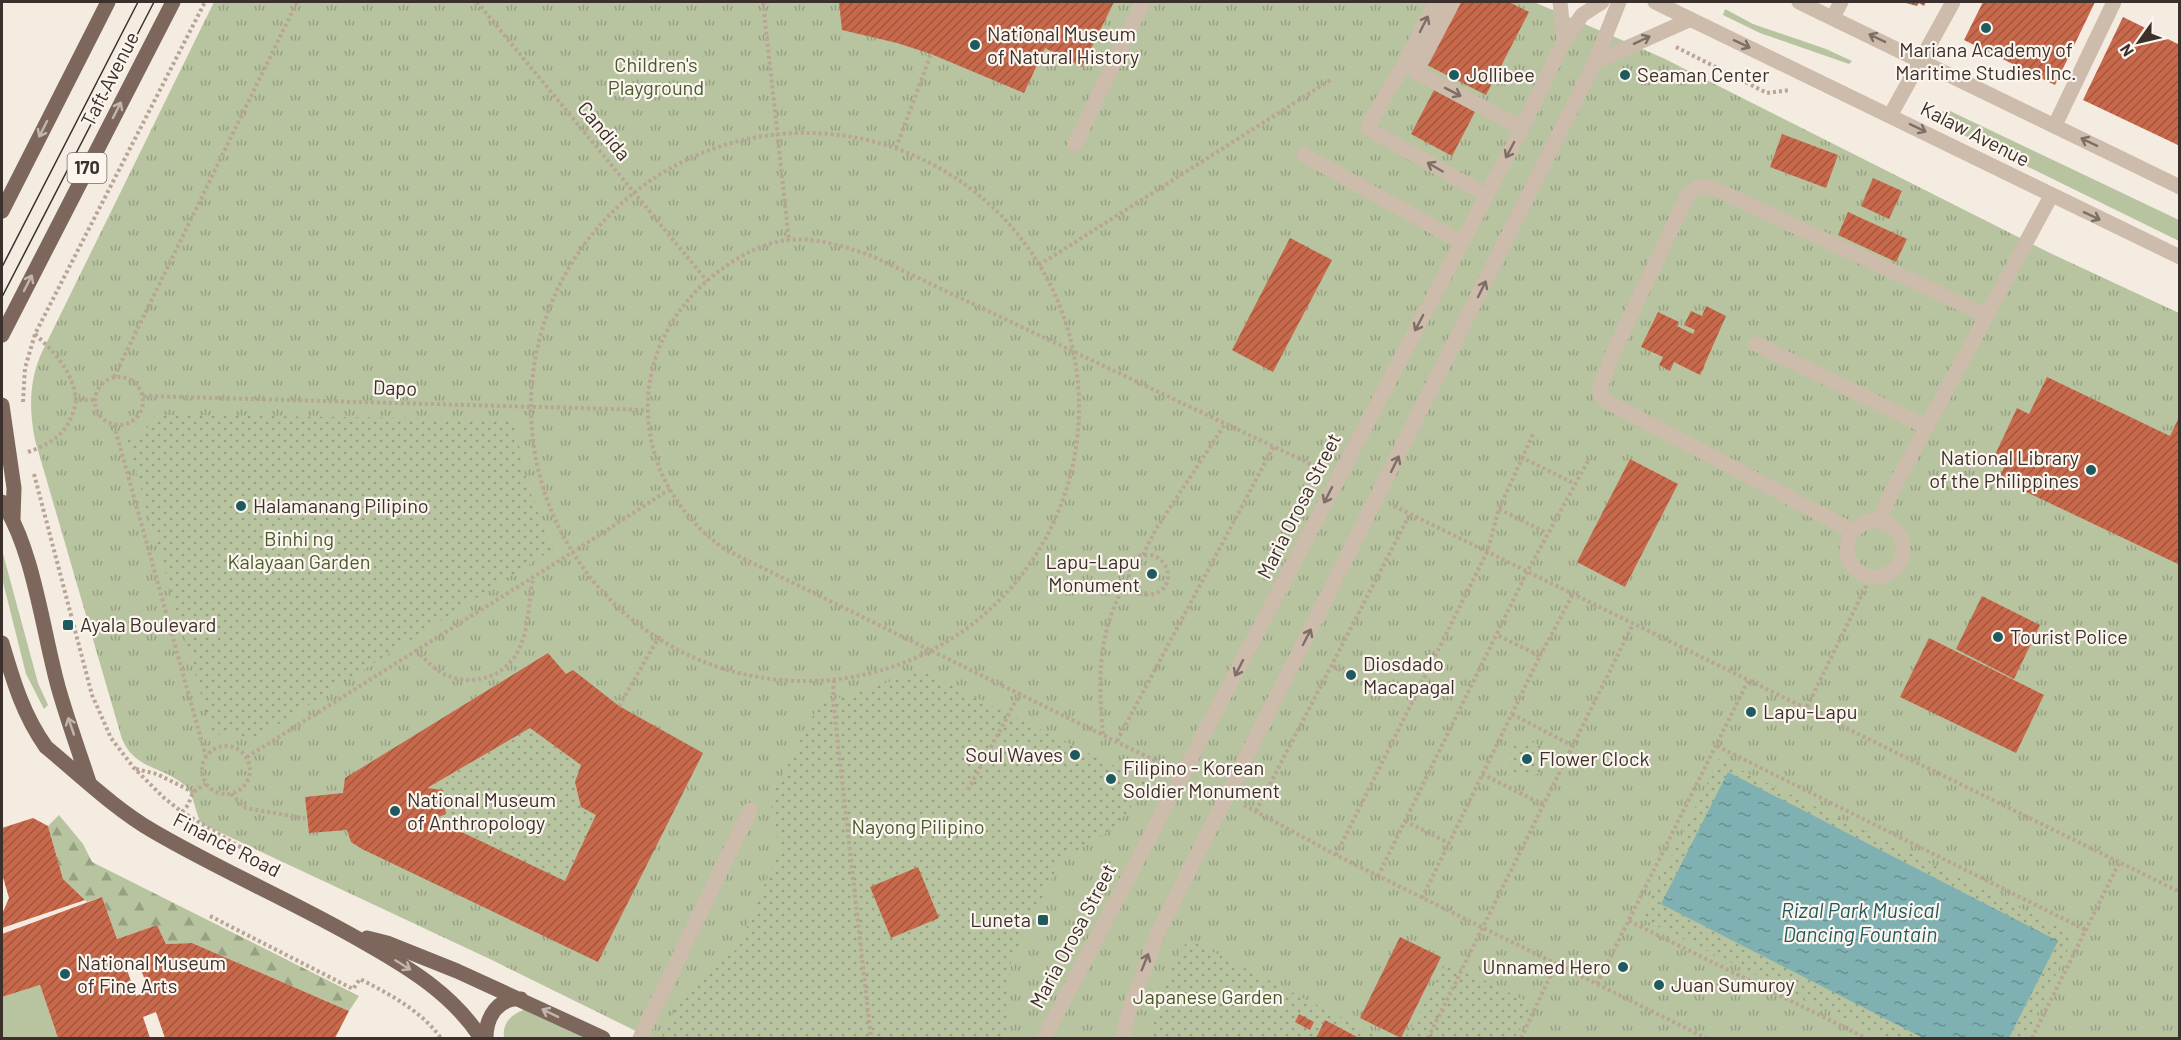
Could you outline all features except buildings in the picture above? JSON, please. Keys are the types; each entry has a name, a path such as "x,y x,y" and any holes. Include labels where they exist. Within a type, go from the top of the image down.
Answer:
{"main road":[{"name":"Taft Avenue","path":"2,211 108,2"},
{"name":"Taft Avenue","path":"2,335 173,2"},
{"path":"2,405 14,488 13,519"},
{"path":"2,502 13,519 25,557 59,691 89,782"},
{"name":"Finance Road","path":"2,643 18,698 33,729 46,747 150,830 352,935 439,990 484,1038"},
{"name":"Finance Road","path":"352,935 387,943 521,999 603,1038"},
{"path":"484,1038 487,1025 504,1000 521,999"}],"street":[{"path":"1075,144 1143,2"},
{"path":"1436,2 1402,68 1369,124 1369,129 1486,195"},
{"path":"1453,2 1416,72 1522,128"},
{"path":"1560,2 1564,41"},
{"name":"Maria Orosa Street","path":"1044,1038 1522,128 1564,41 1582,15 1602,2"},
{"path":"1123,1038 1128,1014 1157,935 1595,62 1619,2"},
{"name":"Kalaw Avenue","path":"1655,2 1891,114 2051,196 2180,257"},
{"path":"1799,2 2180,187"},
{"path":"1833,17 1841,2"},
{"path":"1891,114 1953,2"},
{"path":"2055,125 2114,2"},
{"path":"1595,62 1689,20"},
{"path":"1304,155 1461,242"},
{"path":"1853,531 1608,402 1600,395 1599,388 1613,353 1687,196 1697,188 1711,187 1986,315"},
{"path":"1879,520 2051,196"},
{"path":"1756,344 1927,427"},
{"path":"1879,520 1890,524 1898,532 1903,541 1904,552 1893,571 1882,576 1872,576 1858,571 1849,559 1848,545 1853,531 1865,522 1879,520"},
{"path":"640,1038 750,810"}],"path":[{"path":"22,414 25,368 35,334 205,2"},
{"path":"206,757 218,747 234,747 247,757 250,764 249,780 239,792 231,794 217,793 206,784 202,770 206,757 114,425 97,413 94,400 100,385 114,377 297,2"},
{"name":"Candida","path":"477,2 707,281"},
{"path":"762,2 789,240"},
{"path":"1666,47 1674,47 1767,93 1832,86"},
{"path":"896,148 931,54"},
{"path":"1039,265 1332,79"},
{"path":"817,132 857,137 896,148 938,168 977,194 1011,227 1039,265 1060,306 1073,350 1079,390 1076,449 1061,507 1044,543 1022,576 996,605 966,631 932,651 901,665 834,680 784,681 733,671 686,654 642,627 605,593 573,552 559,526 541,477 533,437 531,406 535,356 549,308 577,254 601,222 663,171 689,157 747,138 776,133 817,132"},
{"path":"1184,774 726,550 705,536 686,515 670,489 654,451 647,410 652,360 665,332 687,300 707,281 744,255 767,244 789,240 836,244 872,256 1337,478"},
{"path":"28,452 60,437 71,421 76,400 75,387 68,371 55,352 35,334"},
{"path":"114,377 129,379 135,383 143,396 141,412 136,418 129,423 114,425"},
{"name":"Dapo","path":"143,396 647,410"},
{"path":"76,400 94,400"},
{"path":"1103,735 1099,688 1106,634 1117,599 1128,581 1129,568 1143,555 1156,529 1225,424"},
{"path":"1336,855 1487,552 1499,509 1534,432"},
{"path":"26,442 31,461"},
{"path":"1118,741 1274,446"},
{"path":"1521,457 1575,484"},
{"path":"1378,876 1527,572 1588,461"},
{"path":"33,470 92,695 111,738 134,768 182,812 247,851"},
{"path":"247,757 533,578 670,489"},
{"path":"1378,498 2180,892"},
{"path":"1499,509 1547,533"},
{"path":"1256,811 1410,514"},
{"path":"1128,581 1135,591 1148,596 1161,591 1165,586 1168,580 1166,566 1156,557 1143,555"},
{"path":"1807,707 1872,576"},
{"path":"416,650 446,675 470,681 490,677 509,663 523,641 533,578"},
{"path":"1422,898 1540,656 1573,594"},
{"path":"1428,1038 1633,624"},
{"path":"1497,635 1540,656"},
{"path":"619,706 660,637"},
{"path":"1333,666 1346,673"},
{"path":"834,680 833,700 872,1038"},
{"path":"1597,984 1748,681"},
{"path":"968,790 1020,693"},
{"path":"1512,714 1573,746"},
{"path":"1717,746 2086,930"},
{"path":"134,768 157,774 193,792"},
{"path":"1482,774 1544,806"},
{"path":"182,812 188,805 193,792 206,784"},
{"path":"231,794 246,808 308,819"},
{"path":"1226,796 1336,855 1706,1038"},
{"path":"1405,821 1449,843"},
{"path":"2032,1038 2119,863"},
{"path":"210,916 353,989 360,979 402,1001 421,1015 441,1038"},
{"path":"1629,921 1866,1038"},
{"path":"1521,1038 1556,964"},
{"path":"1688,1038 1691,1031"}],"green space":[{"name":"Children's Playground","path":"214,2 1534,2 1663,58 2052,254 2179,313 2179,1038 650,1038 494,961 202,824 186,787 174,777 141,762 127,749 122,739 35,440 31,406 32,384 42,352"},
{"path":"1725,9 1753,24 1826,49 1852,61 1849,64 1760,33 1723,15"},
{"path":"1948,110 2179,220 2179,241 1947,127 1940,117 1942,112"},
{"name":"Binhi ng Kalayaan Garden","path":"155,415 516,419 520,453 528,486 553,549 252,741 237,733 213,735 127,441 144,434"},
{"path":"2,550 38,683 48,705 44,709 26,674 2,578"},
{"name":"Nayong Pilipino","path":"922,671 1147,782 1130,808 1112,828 1091,843 1063,856 1011,961 1007,1038 661,1038 683,994 738,948 780,848 770,800 819,704"},
{"path":"530,728 581,765 575,782 581,807 596,815 565,881 434,819 446,814 443,791 427,788"},
{"path":"1527,741 1540,746 1545,759 1540,772 1527,777 1514,772 1509,759 1514,746"},
{"name":"Rizal Park Musical Dancing Fountain","path":"1719,759 2075,935 2025,1038 1884,1038 1641,918"},
{"path":"59,815 83,844 92,862 359,996 349,1011 192,943 166,944 157,925 117,939 102,897 87,902 63,879 48,826"},
{"name":"Japanese Garden","path":"1188,939 1381,1038 1149,1038 1172,968"},
{"path":"1447,962 1532,1004 1515,1038 1405,1038"},
{"path":"40,985 58,1038 2,1038 2,997"},
{"path":"528,1009 591,1038 504,1038 505,1027 513,1015"}],"water":[{"name":"Rizal Park Musical Dancing Fountain","path":"1728,772 2058,941 2009,1038 1923,1038 1661,904"}],"tram line":[{"path":"2,267 138,2"},
{"path":"2,297 154,2"}],"place":[{"name":"Mariana Academy of Maritime Studies Inc.","path":"1986,28"},
{"name":"National Museum of Natural History","path":"975,45"},
{"name":"Jollibee","path":"1454,75"},
{"name":"Seaman Center","path":"1625,75"},
{"name":"National Library of the Philippines","path":"2091,470"},
{"name":"Halamanang Pilipino","path":"241,506"},
{"name":"Lapu-Lapu Monument","path":"1152,574"},
{"name":"Ayala Boulevard","path":"68,625"},
{"name":"Tourist Police","path":"1998,637"},
{"name":"Diosdado Macapagal","path":"1351,675"},
{"name":"Lapu-Lapu","path":"1751,712"},
{"name":"Soul Waves","path":"1075,755"},
{"name":"Flower Clock","path":"1527,759"},
{"name":"Filipino - Korean Soldier Monument","path":"1111,779"},
{"name":"National Museum of Anthropology","path":"395,811"},
{"name":"Luneta","path":"1043,920"},
{"name":"Unnamed Hero","path":"1623,967"},
{"name":"National Museum of Fine Arts","path":"65,974"},
{"name":"Juan Sumuroy","path":"1659,985"}]}
